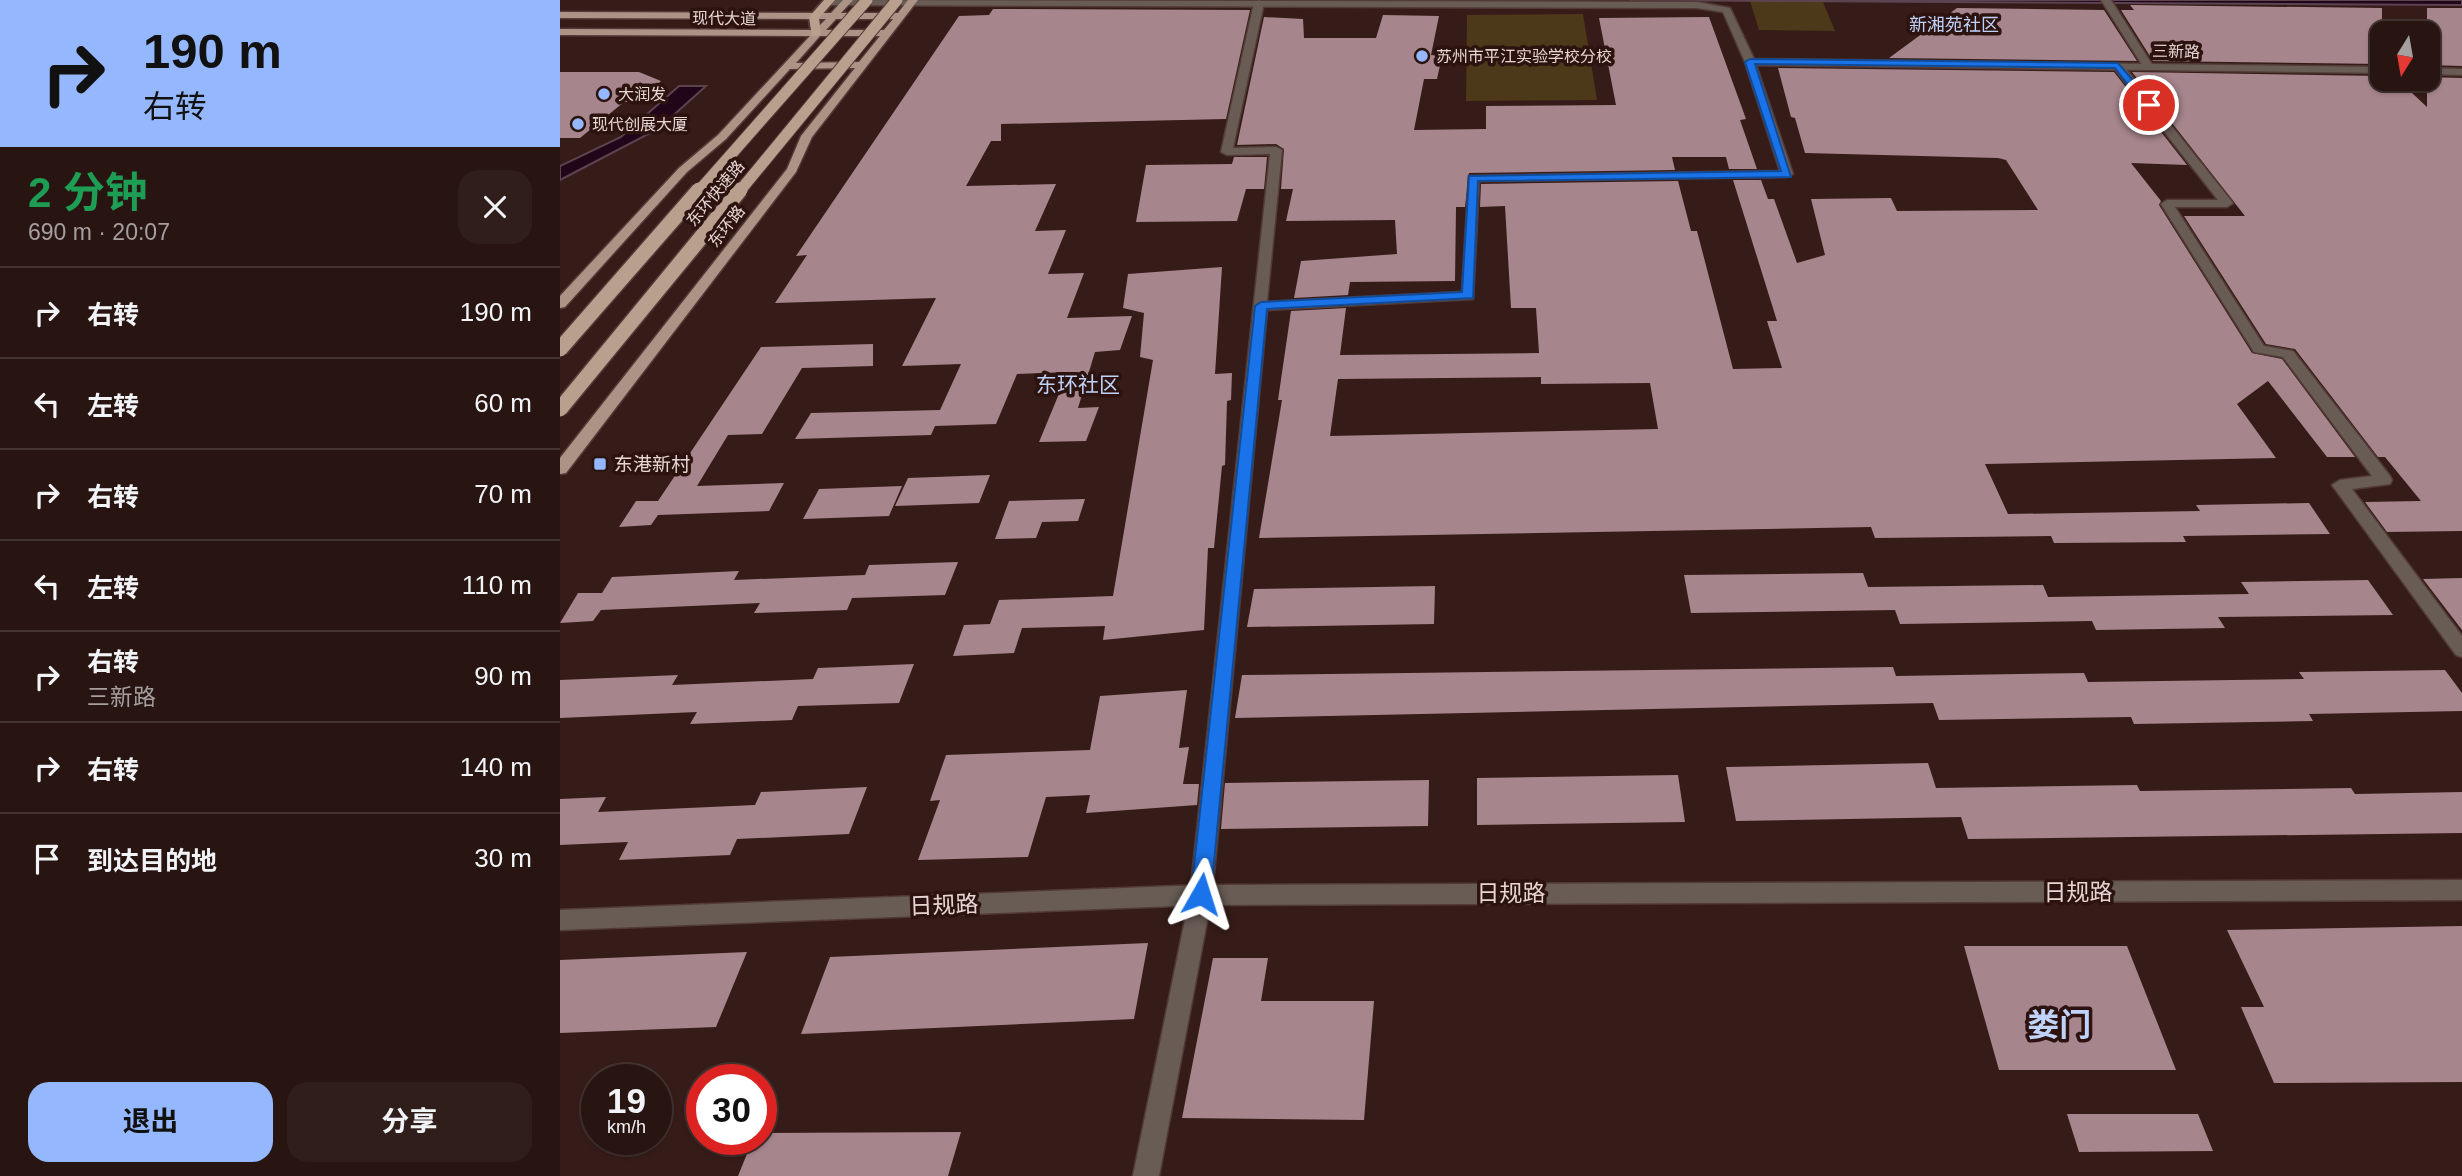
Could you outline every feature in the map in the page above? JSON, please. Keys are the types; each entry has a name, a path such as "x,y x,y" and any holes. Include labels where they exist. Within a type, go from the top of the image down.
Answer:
{"highway":[{"name":"东环快速路","path":"560,349 867,0"},
{"name":"东环快速路","path":"560,409 897,0"},
{"path":"817,35 814,17 829,1"}],"main road":[{"path":"560,304 683,170 722,137 847,1"},
{"name":"东环路","path":"560,470 792,170 807,136 913,1"},
{"name":"现代大道","path":"560,15 901,16"},
{"name":"现代大道","path":"560,32 817,35 887,33"},
{"path":"788,66 862,65"}],"street":[{"path":"829,1 1716,6 1727,10 1750,62 1787,174 1473,178 1468,296 1261,306"},
{"path":"2107,2 2148,66"},
{"path":"1146,1176 1201,894 1261,306 1276,150 1227,152 1259,3"},
{"name":"三新路","path":"1750,62 2370,70"},
{"path":"2118,66 2227,203 2167,204 2259,349 2288,354 2384,480 2340,485 2462,650"},
{"path":"2440,71 2462,72"},
{"name":"日规路","path":"560,920 1201,894 2462,890"}],"shaded area":[{"path":"1630,0 2462,0 2462,5"},
{"path":"1750,1 1823,2 1835,31 1759,30"},
{"path":"1583,14 1597,100 1466,101 1467,15"},
{"path":"679,86 706,86 658,129 560,180 560,166 621,137"}],"building":[{"path":"2130,5 2382,8 2382,21 2370,21 2370,64 2153,61 2121,10 2134,10"},
{"path":"1957,8 2104,10 2137,61 1889,58"},
{"path":"2427,8 2462,8 2462,66 2440,65 2440,21 2427,21"},
{"path":"993,9 1250,10 1226,119 1001,124 1001,141 991,141 966,186 1056,184 1035,231 1066,230 1048,274 1084,273 1067,318 1132,316 1120,350 1095,352 1078,408 1099,407 1086,441 1039,442 1068,372 1017,374 996,424 935,426 931,435 795,439 811,413 940,410 961,364 902,366 936,298 775,303 807,255 796,256 959,16 989,15"},
{"path":"1383,15 1439,16 1431,55 1442,56 1437,79 1424,79 1414,130 1486,129 1486,106 1616,105 1599,18 1709,17 1746,119 1740,120 1757,169 1729,169 1726,157 1672,157 1675,170 1469,173 1465,207 1456,207 1455,281 1350,282 1348,295 1294,298 1301,261 1397,254 1395,220 1286,221 1293,189 1281,189 1284,149 1276,144 1237,145 1264,17 1303,19 1304,38 1376,38"},
{"path":"1778,68 2114,72 2187,165 2131,163 2161,201 2159,205 2252,353 2282,359 2355,457 2327,457 2268,381 2237,404 2276,458 1985,464 2008,514 2200,511 2196,505 2309,503 2330,534 2183,536 2186,542 2054,543 2051,536 1875,538 1871,527 1259,538 1282,400 1278,400 1291,311 1346,308 1340,355 1539,353 1536,308 1511,308 1505,206 1480,207 1481,184 1678,181 1691,231 1697,231 1733,369 1782,368 1767,321 1777,321 1733,180 1761,180 1768,199 1774,199 1797,263 1825,255 1811,199 1891,198 1897,211 2038,210 2006,160 1805,153 1795,118 1791,117","holes":["1541,377 1541,384 1650,383 1658,429 1330,436 1338,379"]},
{"name":"大润发","path":"560,72 639,72 661,81 637,102 624,102 580,138 560,138"},
{"path":"2132,72 2370,76 2370,91 2410,91 2427,107 2427,91 2440,91 2440,77 2462,78 2462,531 2387,532 2365,502 2421,501 2385,457 2378,457 2295,349 2266,344 2184,216 2245,216"},
{"path":"1234,157 1267,157 1264,189 1246,189 1237,221 1136,222 1146,165 1232,164"},
{"path":"1222,267 1215,374 1232,373 1231,400 1227,401 1225,465 1222,466 1214,548 1208,548 1204,630 1103,640 1105,626 1022,628 1014,653 953,656 964,625 990,624 999,600 1113,596 1153,360 1140,357 1144,313 1123,308 1128,274"},
{"path":"873,344 873,366 802,368 762,434 728,435 697,486 784,483 769,511 658,515 651,525 619,527 636,501 658,501 761,347"},
{"path":"990,475 979,503 895,506 908,478"},
{"path":"902,486 889,516 803,519 819,489"},
{"path":"1085,499 1078,521 1042,522 1036,538 995,539 1009,501"},
{"path":"958,562 945,595 852,598 847,610 754,613 760,603 601,610 593,621 560,623 578,593 602,593 612,577 739,571 734,580 865,575 869,565"},
{"path":"1863,573 1868,587 2043,585 2048,597 2249,594 2241,582 2368,580 2393,615 2218,617 2225,628 2096,630 2092,621 1900,624 1895,610 1691,613 1684,575"},
{"path":"2462,578 2462,630 2423,579"},
{"path":"1435,586 1434,624 1247,627 1254,589"},
{"path":"914,664 899,703 798,706 792,720 690,724 697,712 560,718 560,680 678,675 672,685 813,679 818,668"},
{"path":"1893,667 1896,676 2084,673 2088,682 2304,679 2299,672 2445,670 2462,693 2462,711 2309,714 2313,721 2134,724 2131,717 1939,720 1933,703 1235,718 1242,675"},
{"path":"1187,690 1179,748 1189,747 1183,784 1199,784 1197,805 1086,813 1090,795 1046,797 1028,857 918,860 940,800 930,801 946,755 1090,750 1100,696"},
{"path":"1928,763 1936,788 2137,785 2140,791 2351,788 2355,794 2462,792 2462,833 1968,839 1961,817 1736,821 1726,767"},
{"path":"1678,775 1685,822 1477,825 1477,778"},
{"path":"1429,780 1428,826 1221,829 1225,783"},
{"path":"867,787 849,834 737,839 730,855 619,860 628,842 560,845 560,799 606,797 598,812 755,805 761,792"},
{"path":"2462,926 2462,1082 2274,1083 2241,1007 2264,1007 2227,930"},
{"path":"1148,943 1134,1019 801,1034 830,957"},
{"path":"1964,946 2127,946 2176,1070 1999,1070"},
{"path":"747,952 716,1027 560,1033 560,960"},
{"path":"1213,958 1268,958 1261,1001 1374,1001 1364,1120 1182,1118"},
{"path":"2067,1114 2198,1114 2213,1151 2079,1152"},
{"path":"961,1132 948,1176 738,1176 747,1155 777,1155 777,1133"}],"place":[{"name":"苏州市平江实验学校分校","path":"1422,56"},
{"name":"大润发","path":"604,94"},
{"name":"现代创展大厦","path":"578,124"},
{"name":"东港新村","path":"600,464"}],"district":[{"name":"新湘苑社区","path":"1954,25"},
{"name":"东环社区","path":"1078,385"},
{"name":"娄门","path":"2059,1025"}],"route":[{"path":"1201,894 1261,306 1468,296 1473,178 1787,174 1750,62 2118,66 2149,105"}]}
